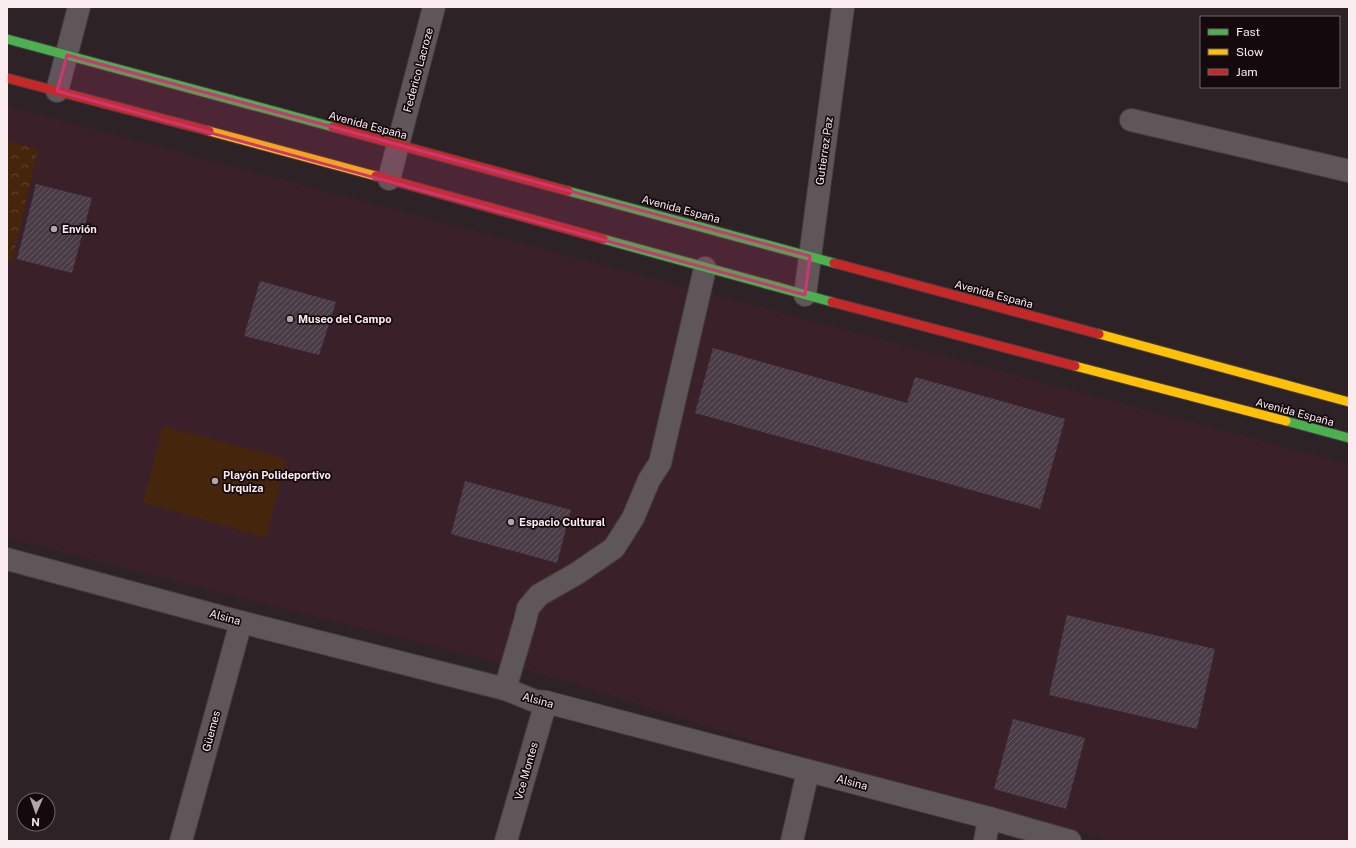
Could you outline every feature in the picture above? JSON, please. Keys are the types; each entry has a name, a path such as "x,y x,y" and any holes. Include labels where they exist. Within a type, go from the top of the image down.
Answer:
{"street":[{"path":"57,91 79,7"},
{"name":"Federico Lacroze","path":"389,179 434,7"},
{"name":"Gutierrez Paz","path":"805,295 843,7"},
{"name":"Avenida España","path":"7,39 1349,402"},
{"name":"Avenida España","path":"7,78 389,179 805,295 1349,438"},
{"path":"1131,120 1349,171"},
{"path":"504,689 528,608 539,595 576,574 614,548 633,518 649,480 660,463 705,268"},
{"name":"Alsina","path":"7,559 241,622 504,689 535,701 546,702 989,818 1070,841"},
{"name":"Güemes","path":"181,841 241,622"},
{"name":"Vce Montes","path":"506,841 546,702"},
{"path":"792,841 808,771"},
{"path":"985,841 989,818"}],"highlighted area":[{"path":"67,55 810,256 805,295 57,91"}],"shaded area":[{"path":"7,106 1349,464 1349,841 1111,841 804,757 545,675 7,538"}],"green space":[{"path":"7,141 38,149 12,262 7,261"},
{"name":"Playón Polideportivo Urquiza","path":"163,426 286,459 266,538 143,502"}],"building":[{"name":"Envión","path":"36,184 92,198 72,273 17,259"},
{"name":"Museo del Campo","path":"260,281 336,302 319,355 244,336"},
{"path":"713,348 907,403 915,377 1065,419 1040,509 695,413"},
{"name":"Espacio Cultural","path":"465,481 571,510 557,563 451,534"},
{"path":"1067,615 1215,649 1197,729 1049,695"},
{"path":"1013,719 1085,738 1066,809 994,789"}],"traffic: fast":[{"path":"7,39 333,127"},
{"path":"568,191 834,263"},
{"path":"603,239 832,302"},
{"path":"1286,421 1349,438"}],"traffic: slow":[{"path":"209,131 376,176"},
{"path":"1099,334 1349,402"},
{"path":"1075,366 1286,421"}],"traffic: jam":[{"path":"7,78 209,131"},
{"path":"333,127 568,191"},
{"path":"376,176 603,239"},
{"path":"834,263 1099,334"},
{"path":"832,302 1075,366"}],"place":[{"name":"Envión","path":"54,229"},
{"name":"Museo del Campo","path":"290,319"},
{"name":"Playón Polideportivo Urquiza","path":"215,481"},
{"name":"Espacio Cultural","path":"511,522"}]}
